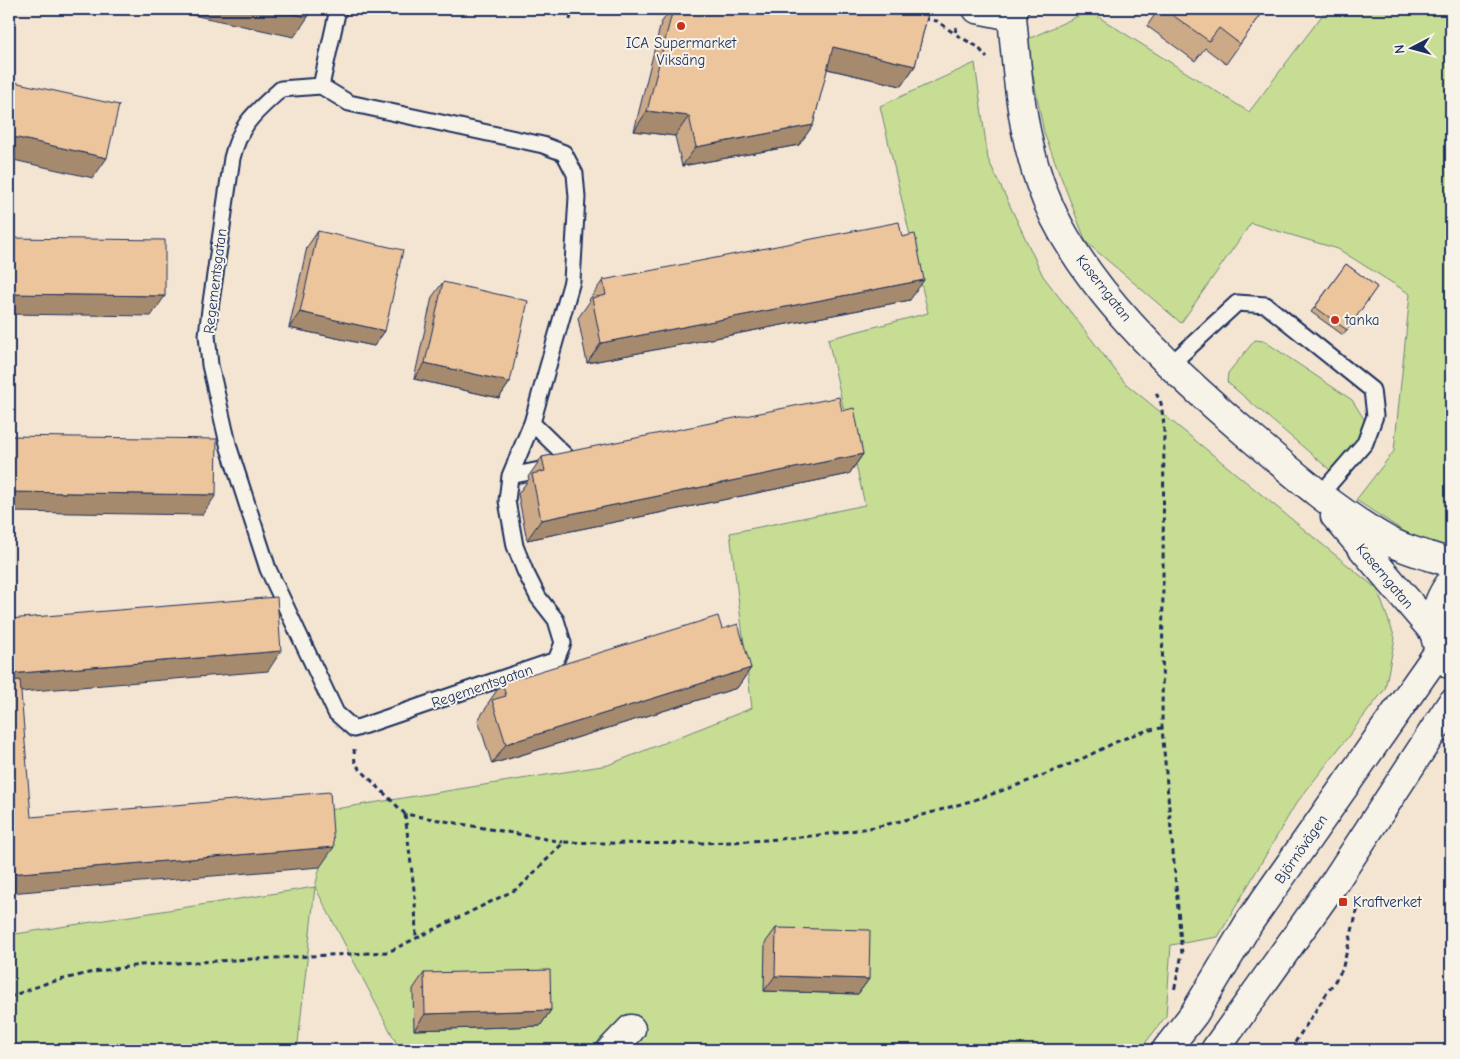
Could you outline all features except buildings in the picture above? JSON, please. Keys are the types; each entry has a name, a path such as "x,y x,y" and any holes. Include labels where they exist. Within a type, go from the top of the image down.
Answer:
{"street":[{"path":"977,9 1013,12"},
{"name":"Kaserngatan","path":"1013,12 1025,126 1040,183 1059,224 1088,273 1193,388 1319,496 1389,542 1451,563"},
{"name":"Kaserngatan","path":"1319,496 1442,649"},
{"path":"1442,649 1435,613 1441,595 1451,582"},
{"name":"Björnövägen","path":"1166,1050 1194,1014 1250,921 1442,649"},
{"path":"1215,1050 1334,883 1451,704"},
{"path":"611,1050 631,1029"}],"lane":[{"path":"321,86 338,9"},
{"name":"Regementsgatan","path":"321,86 348,103 543,145 564,153 576,174 578,197 572,281 532,423 510,476 506,500 516,546 525,571 538,597 556,620 563,643 556,660 354,729 336,713 268,569 229,448 210,365 207,335 232,158 237,139 245,123 281,89 321,86"},
{"path":"1170,365 1237,303 1266,304 1372,390 1375,416 1366,443 1319,496"},
{"path":"532,423 574,464"},
{"path":"510,476 592,460"}],"path":[{"path":"570,20 572,9"},
{"path":"639,14 644,9"},
{"path":"919,18 937,21 955,34"},
{"path":"1155,389 1161,403 1164,425 1162,728 1182,954 1174,992 1178,1003 1194,1014"},
{"path":"354,729 355,764 405,814 564,842 673,845 798,837 871,827 990,794 1068,765 1143,730 1162,728"},
{"path":"405,814 415,898 416,938"},
{"path":"9,997 56,981 93,972 140,965 388,952 520,888 564,842"},
{"path":"1290,1050 1342,970 1363,892"}],"green space":[{"path":"1327,9 1451,9 1451,547 1448,548 1417,540 1356,500 1394,451 1410,294 1338,249 1251,223 1181,323 1086,242 1044,133 1026,40 1089,11 1249,112"},
{"path":"975,63 988,159 1043,276 1125,383 1377,589 1395,638 1385,689 1295,805 1218,937 1171,945 1166,1016 1140,1050 400,1050 315,887 320,867 316,812 608,765 752,708 730,533 865,505 828,339 928,313 880,106"},
{"path":"1255,340 1264,341 1352,400 1366,422 1362,438 1330,470 1227,382 1228,373"},
{"path":"315,887 298,1043 273,1050 9,1050 9,935"}],"place":[{"name":"ICA Supermarket Viksäng","path":"681,26"},
{"name":"tanka","path":"1335,320"},
{"name":"Kraftverket","path":"1343,902"}]}
